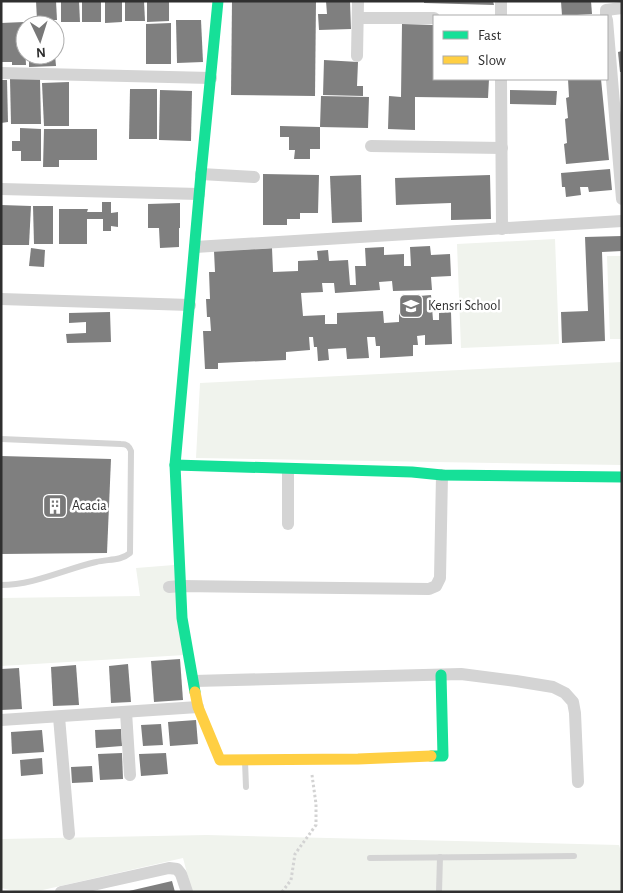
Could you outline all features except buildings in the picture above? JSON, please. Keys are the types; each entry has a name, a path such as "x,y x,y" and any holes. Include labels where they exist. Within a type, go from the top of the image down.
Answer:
{"street":[{"path":"218,1 175,465 175,586 198,707 220,760 443,756 441,675"},
{"path":"357,56 358,1"},
{"path":"501,1 501,15"},
{"path":"607,15 606,10 622,8"},
{"path":"358,18 433,18"},
{"path":"608,30 622,199"},
{"path":"1,73 211,78"},
{"path":"501,80 502,229"},
{"path":"372,146 502,148"},
{"path":"201,174 254,177"},
{"path":"1,190 199,194"},
{"path":"195,247 622,221"},
{"path":"1,299 190,305"},
{"path":"175,465 412,472 442,475 622,477"},
{"path":"288,469 288,524"},
{"path":"175,586 429,589 436,586 440,578 442,475"},
{"path":"194,681 461,674 553,687 564,693 573,702 578,782"},
{"path":"1,720 198,707"},
{"path":"126,712 130,775"},
{"path":"59,717 69,834"},
{"path":"61,892 169,868 177,869 181,874 188,892"}],"lane":[{"path":"1,439 126,444 131,451 130,553 126,556 97,562 29,582 1,585"},
{"path":"244,760 246,787"},
{"path":"370,858 574,856"},
{"path":"440,857 440,892"}],"path":[{"path":"282,892 291,880 295,854 316,825 316,804 310,759"}],"shaded area":[{"path":"555,239 559,344 461,348 457,244"},
{"path":"607,256 622,256 622,339 610,339"},
{"path":"622,362 622,465 196,458 200,383"},
{"path":"174,565 185,655 1,666 1,598 140,596 136,568"},
{"path":"207,835 619,845 622,855 622,892 192,892 183,858 34,892 19,892 1,888 1,839"}],"traffic: fast":[{"path":"195,692 182,618 175,465 218,1"},
{"path":"175,465 412,472 442,475 622,477"},
{"path":"431,756 443,756 441,675"}],"traffic: slow":[{"path":"195,692 198,707 220,760 358,759 431,756"}],"place":[{"name":"Kensri School","path":"411,306"},
{"name":"Acacia","path":"55,506"}]}
